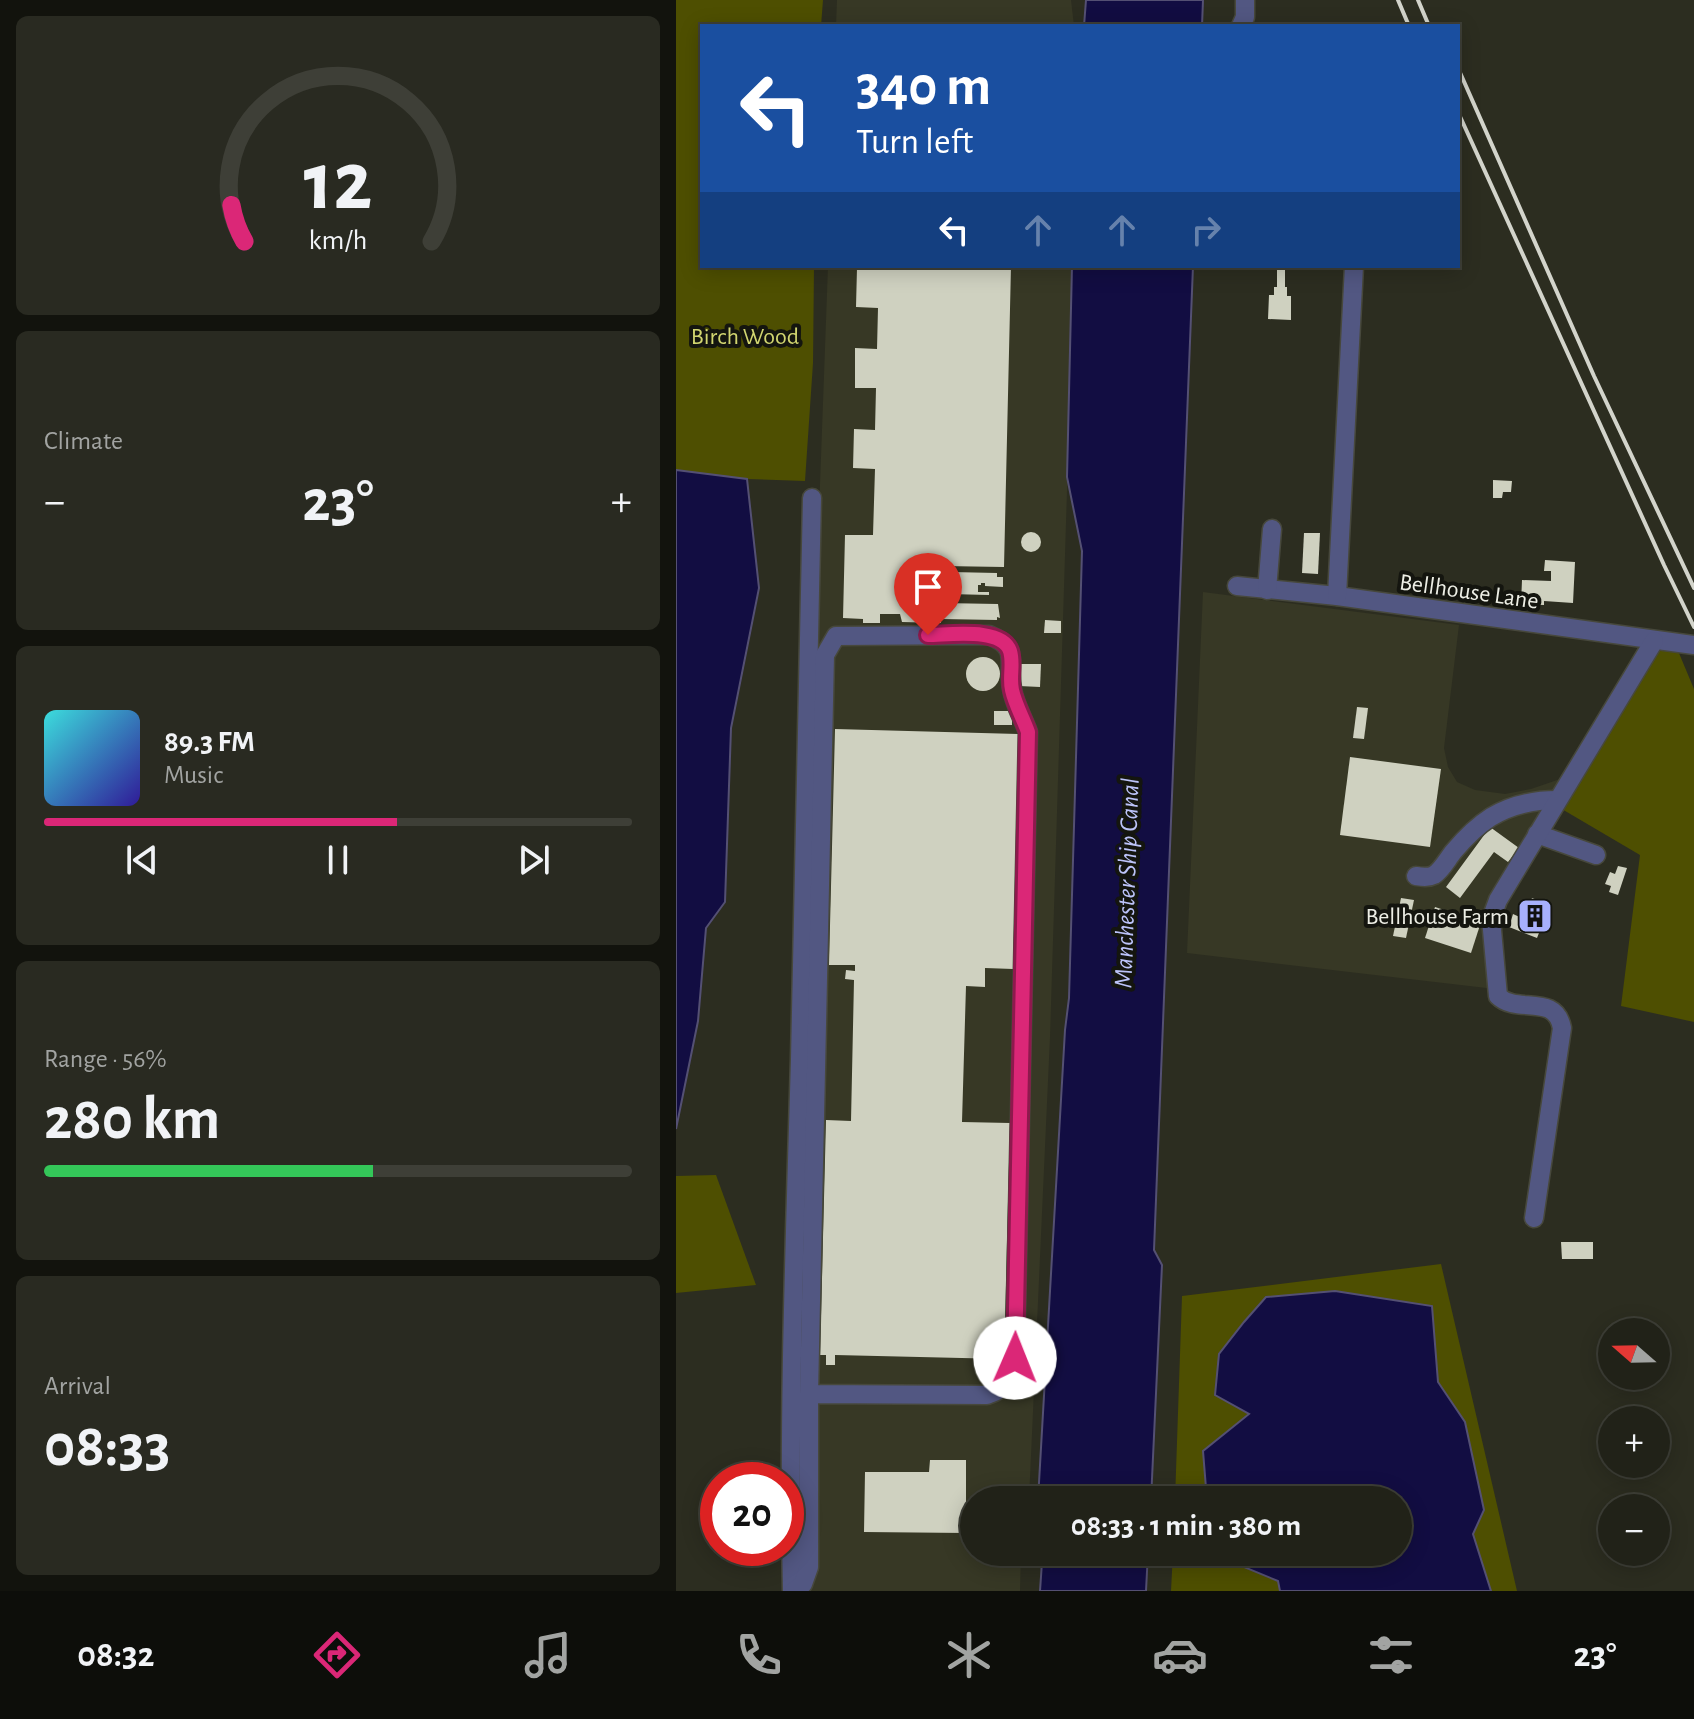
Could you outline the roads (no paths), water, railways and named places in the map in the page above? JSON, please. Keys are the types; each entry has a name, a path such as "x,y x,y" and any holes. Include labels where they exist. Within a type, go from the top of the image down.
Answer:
{"street":[{"path":"1242,24 1245,0"},
{"path":"1337,596 1354,268"},
{"path":"793,1591 795,1254 812,498"},
{"path":"1267,590 1272,529"},
{"name":"Bellhouse Lane","path":"1237,586 1337,596 1694,645"},
{"path":"793,1591 803,1584 809,1567 809,1394 825,655 836,636 989,635 1001,639 1009,647 1012,689 1028,732 1013,1372 1008,1384 999,1392 987,1395 809,1394"},
{"path":"1534,1218 1562,1028 1560,1018 1546,1007 1509,1003 1498,996 1491,919 1498,900 1654,641"},
{"path":"1416,876 1435,874 1460,843 1491,816 1513,806 1557,800"},
{"path":"1537,834 1596,855"}],"water":[{"path":"1086,0 1203,0 1202,24 1084,24"},
{"name":"Manchester Ship Canal","path":"1072,268 1193,268 1154,1250 1162,1265 1152,1486 1039,1486 1069,998 1082,551 1067,477"},
{"path":"676,470 747,479 759,588 731,728 725,902 706,928 698,1021 676,1129"},
{"path":"1335,1291 1432,1306 1438,1382 1465,1422 1484,1510 1473,1534 1491,1591 1280,1591 1278,1581 1241,1566 1412,1566 1412,1486 1206,1486 1203,1451 1249,1414 1215,1395 1219,1354 1266,1297"},
{"path":"1042,1566 1147,1566 1146,1591 1040,1591"}],"railway":[{"path":"1398,0 1408,24"},
{"path":"1418,0 1428,24"},
{"path":"1460,73 1594,376 1694,588"},
{"path":"1460,116 1694,627"}],"place":[{"name":"Bellhouse Farm","path":"1535,916"}],"park label":[{"name":"Birch Wood","path":"745,336"}]}
